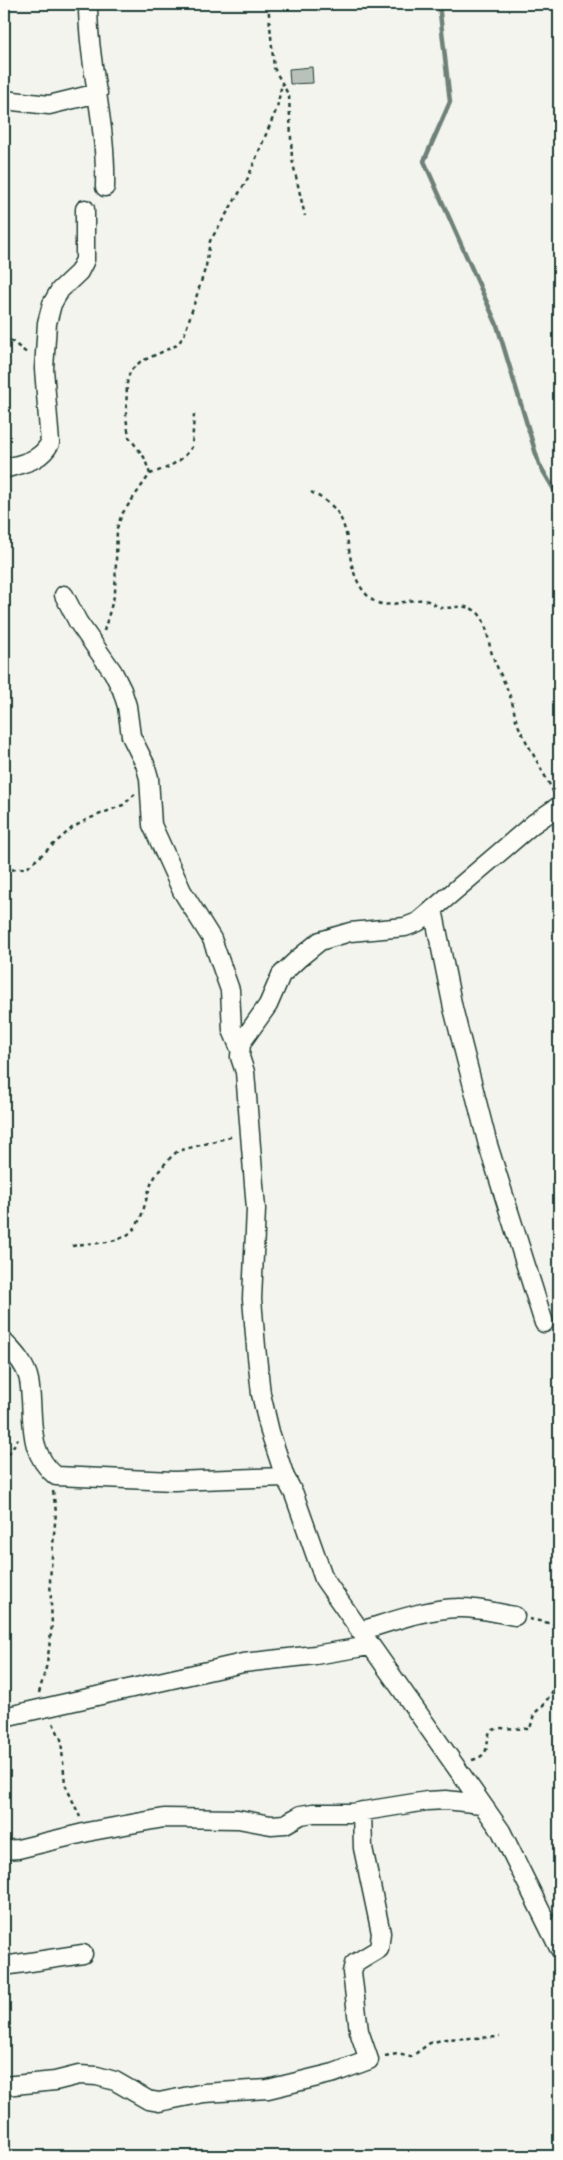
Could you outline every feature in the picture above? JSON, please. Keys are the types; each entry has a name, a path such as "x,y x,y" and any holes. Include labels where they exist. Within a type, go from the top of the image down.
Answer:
{"street":[{"path":"88,4 106,154 105,187"},
{"path":"4,100 49,105 98,93"},
{"path":"4,469 35,460 45,453 50,443 44,369 47,323 52,304 60,290 79,272 85,260 85,210"},
{"path":"64,595 78,622 98,647 122,690 128,706 131,736 145,764 149,778 152,825 182,891 212,939 230,990 232,1030 240,1048 245,1072 256,1209 252,1299 259,1375 270,1432 285,1477 294,1494 324,1579 509,1845 559,1948"},
{"path":"240,1048 247,1032 260,1018 268,1005 281,975 320,941 350,932 405,927 418,922 533,824 557,800"},
{"path":"433,909 453,1008 488,1145 544,1323"},
{"path":"4,1342 24,1368 29,1380 32,1431 45,1467 56,1476 80,1479 114,1477 174,1480 285,1477"},
{"path":"360,1631 404,1618 457,1608 483,1609 515,1616"},
{"path":"4,1717 244,1663 315,1656 369,1646"},
{"path":"4,1850 53,1842 86,1833 164,1818 238,1819 271,1825 285,1824 313,1813 362,1811 446,1800 481,1804"},
{"path":"4,2086 55,2081 79,2075 97,2076 115,2081 148,2100 159,2102 198,2094 268,2089 334,2073 368,2060 359,2031 352,1980 354,1964 379,1949 381,1933 363,1848 362,1811"},
{"path":"4,1966 84,1954"}],"path":[{"path":"268,4 274,68 289,96 292,159 305,216"},
{"path":"150,474 144,457 129,437 126,408 127,383 130,371 140,362 177,345 184,336 206,266 210,241 247,180 277,108 282,83"},
{"path":"4,335 44,369"},
{"path":"98,647 111,611 120,521 130,500 150,474 177,462 192,447 194,414"},
{"path":"311,492 322,498 338,513 346,533 351,566 369,598 377,603 396,605 425,600 439,608 464,607 473,609 479,614 486,629 492,653 511,698 517,723 557,800"},
{"path":"4,871 28,867 35,863 72,828 123,804 149,778"},
{"path":"72,1246 107,1243 131,1234 139,1222 154,1178 178,1151 250,1132"},
{"path":"51,1472 56,1512 50,1579 52,1624 47,1664 39,1689 41,1708 59,1732 66,1784 86,1833"},
{"path":"515,1616 559,1625"},
{"path":"454,1765 484,1756 490,1731 499,1728 530,1729 534,1714 544,1704 559,1682"},
{"path":"368,2060 397,2054 411,2057 430,2043 445,2039 500,2036"}],"building":[{"path":"312,67 313,83 290,84 289,69"}],"waterway":[{"path":"439,4 450,102 424,161 497,325 539,464 559,498"}]}
